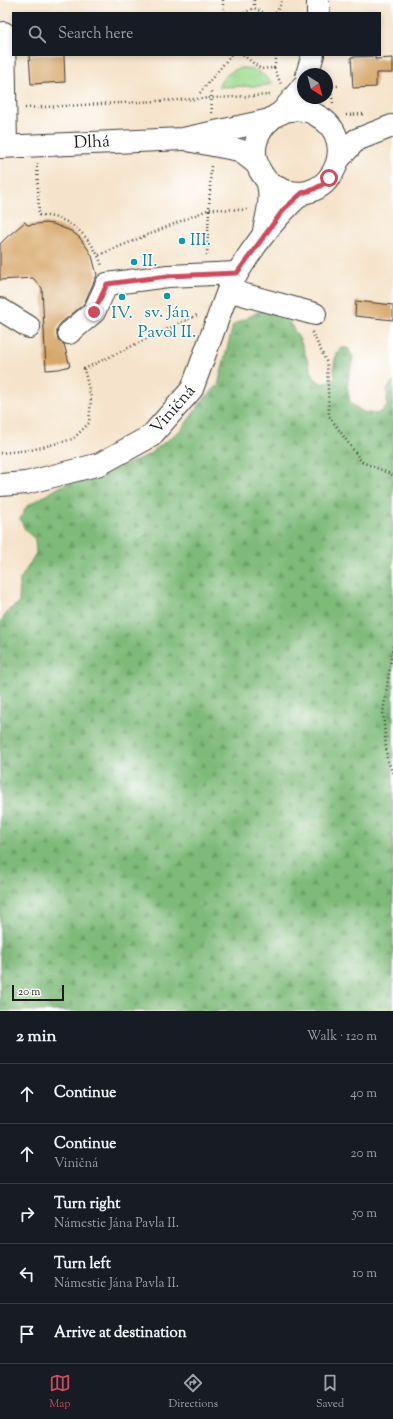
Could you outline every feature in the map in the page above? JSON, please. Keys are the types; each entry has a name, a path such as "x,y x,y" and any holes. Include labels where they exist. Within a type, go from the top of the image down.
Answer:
{"street":[{"path":"318,0 318,12"},
{"path":"3,146 6,121 4,33"},
{"path":"309,68 313,56"},
{"path":"320,56 323,68"},
{"path":"262,238 270,202 255,152 257,140 262,129 293,87"},
{"path":"333,101 392,126"},
{"path":"183,139 276,109 312,112 324,104"},
{"path":"183,139 238,150 278,189 290,193 302,193 322,185 335,170 339,150 331,104"},
{"path":"338,160 356,140 392,126"},
{"name":"Dlhá","path":"3,146 183,139"},
{"name":"Viničná","path":"0,484 26,483 100,464 151,436 192,389 233,280 284,209 302,193"},
{"path":"68,333 94,312 107,284 168,276 206,275 233,280 238,293 316,314"},
{"path":"0,309 29,327"}],"path":[{"path":"223,0 223,7 226,12"},
{"path":"254,0 254,8"},
{"path":"277,12 283,0"},
{"path":"246,12 254,8"},
{"path":"254,8 262,12"},
{"path":"200,93 230,56"},
{"path":"245,56 261,69 274,68 293,87"},
{"path":"274,68 277,56"},
{"path":"212,92 212,117"},
{"path":"6,121 20,108 212,98 276,109"},
{"path":"333,103 347,115 369,114"},
{"path":"206,275 211,161"},
{"path":"37,163 38,215 57,218 73,225 99,255 210,209 252,211"},
{"path":"0,453 31,450 73,439 89,423 91,398 84,369 205,311"},
{"path":"316,314 312,332 327,363 329,416 362,462 393,475"},
{"path":"393,646 383,713 387,759 393,773"}],"green space":[{"path":"241,68 259,72 272,84 260,86 218,87 227,74"},
{"path":"274,309 289,322 300,340 314,378 322,384 335,378 334,366 336,355 341,348 348,348 353,357 347,386 350,403 363,412 376,414 382,411 387,405 387,390 393,381 393,1011 0,1011 0,623 9,610 19,603 20,580 36,553 35,539 26,531 20,519 27,506 65,484 101,476 148,455 182,429 202,401 218,385 233,325 260,311"}],"building":[{"path":"29,56 64,56 65,82 31,84"},
{"path":"375,56 375,59 393,58 393,73 376,73 376,87 353,88 351,57"},
{"path":"25,222 27,225 45,223 53,224 71,231 79,237 88,249 92,256 97,275 84,304 57,328 57,336 59,341 64,344 70,366 59,369 46,370 42,288 33,278 0,280 0,244"},
{"path":"356,301 393,305 393,320 355,316"}],"place":[{"name":"III.","path":"182,241"},
{"name":"II.","path":"134,262"},
{"name":"sv. Ján Pavol II.","path":"167,296"},
{"name":"IV.","path":"122,297"}],"route":[{"path":"94,312 107,284 168,276 237,273 284,209 302,193 322,185 329,178"}]}
